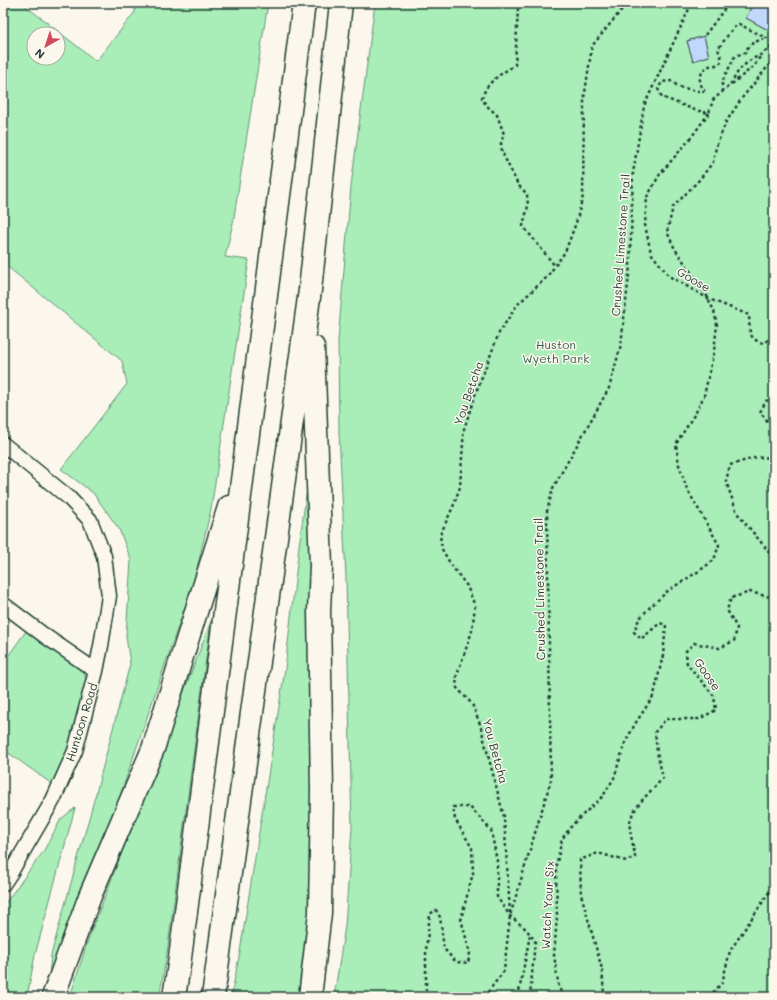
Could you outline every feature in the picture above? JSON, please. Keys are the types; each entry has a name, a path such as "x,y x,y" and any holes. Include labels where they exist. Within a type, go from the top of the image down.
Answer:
{"highway":[{"path":"174,997 304,3"},
{"path":"213,997 310,290 341,3"},
{"path":"310,290 321,566 319,611 322,791 320,913 310,997"},
{"path":"53,997 90,896 153,749 246,450"}],"street":[{"name":"Huntoon Road","path":"3,444 68,497 90,520 104,556 110,596 96,671 75,751 52,800 3,884"},
{"path":"3,604 45,636 96,671"}],"path":[{"path":"520,3 518,9 516,66 492,80 482,98 486,105 497,115 504,134 501,143 502,152 518,185 527,194 528,206 523,226 555,266"},
{"name":"You Betcha","path":"510,916 504,817 480,724 472,704 457,688 456,678 472,631 475,606 467,586 451,565 442,549 440,535 460,488 464,429 475,395 499,333 518,305 547,277 565,252 576,223 583,196 584,100 592,46 625,3"},
{"name":"Crushed Limestone Trail","path":"484,997 504,971 510,916 551,780 547,511 553,488 609,388 621,345 630,266 634,173 644,106 690,7 690,3"},
{"path":"705,35 728,3"},
{"path":"709,113 695,110 662,97 658,89 662,82 671,81 679,87 703,92 704,90 700,83 700,78 704,69 708,66 721,62 722,57 718,50 733,28 739,24 766,38"},
{"path":"722,92 722,82 735,56 745,53 747,46 753,42 766,38 774,38"},
{"path":"730,85 739,70 749,61 762,54 774,44"},
{"path":"722,92 754,66 762,54"},
{"name":"Watch Your Six","path":"564,997 559,988 554,955 557,916 556,867 562,838 573,824 603,796 614,778 629,736 635,724 654,695 663,655 666,625 660,623 641,638 634,632 639,619 650,607 670,590 714,560 719,545 687,489 679,465 676,444 704,396 714,351 717,325 714,311 709,299 675,250 667,232 673,207 700,179 713,162 716,147 726,122 742,98 774,59"},
{"name":"Goose","path":"722,92 713,100 709,113 660,174 647,197 645,225 651,253 669,276 709,299 749,315 751,336 756,341 763,343 768,340 774,332"},
{"path":"774,398 766,401 760,412 774,429"},
{"path":"774,457 754,458 730,466 726,481 737,513 774,558"},
{"name":"Goose","path":"602,997 604,994 602,969 581,894 580,860 598,853 626,861 635,857 629,828 632,817 636,808 663,778 657,752 655,732 666,720 699,719 716,710 714,696 687,664 686,651 694,644 719,648 734,641 736,628 727,610 731,598 750,592 774,598"},
{"path":"426,997 426,950 430,914 436,910 440,918 444,949 456,962 468,963 470,953 461,919 473,873 472,848 456,819 453,807 470,807 491,830 497,861 497,897 510,916"},
{"path":"709,997 722,983 730,951 774,885"},
{"name":"Watch Your Six","path":"510,916 526,929 535,941 530,997"},
{"name":"Watch Your Six","path":"518,997 530,935"}],"green space":[{"path":"3,3 22,3 51,26 26,26 26,66 66,66 66,37 96,61 135,12 135,3 268,3 233,223 225,257 249,260 211,509 195,577 104,843 47,997 51,955 130,664 126,636 131,560 119,529 93,493 61,469 127,384 122,361 3,263"},
{"name":"Huston Wyeth Park","path":"375,3 774,3 774,997 334,997 345,926 352,827 346,578 339,432 338,341 351,186"},
{"path":"311,459 313,997 231,997 240,952 285,669 299,546"},
{"path":"211,621 167,954 159,997 70,997 88,940"},
{"path":"29,627 81,666 89,686 79,724 52,784 3,749 3,663"},
{"path":"75,808 35,955 27,997 3,997 3,906 43,852 61,819"}],"building":[{"path":"753,3 774,3 774,18 768,30 746,18"},
{"path":"704,36 709,56 693,61 687,41"}]}
